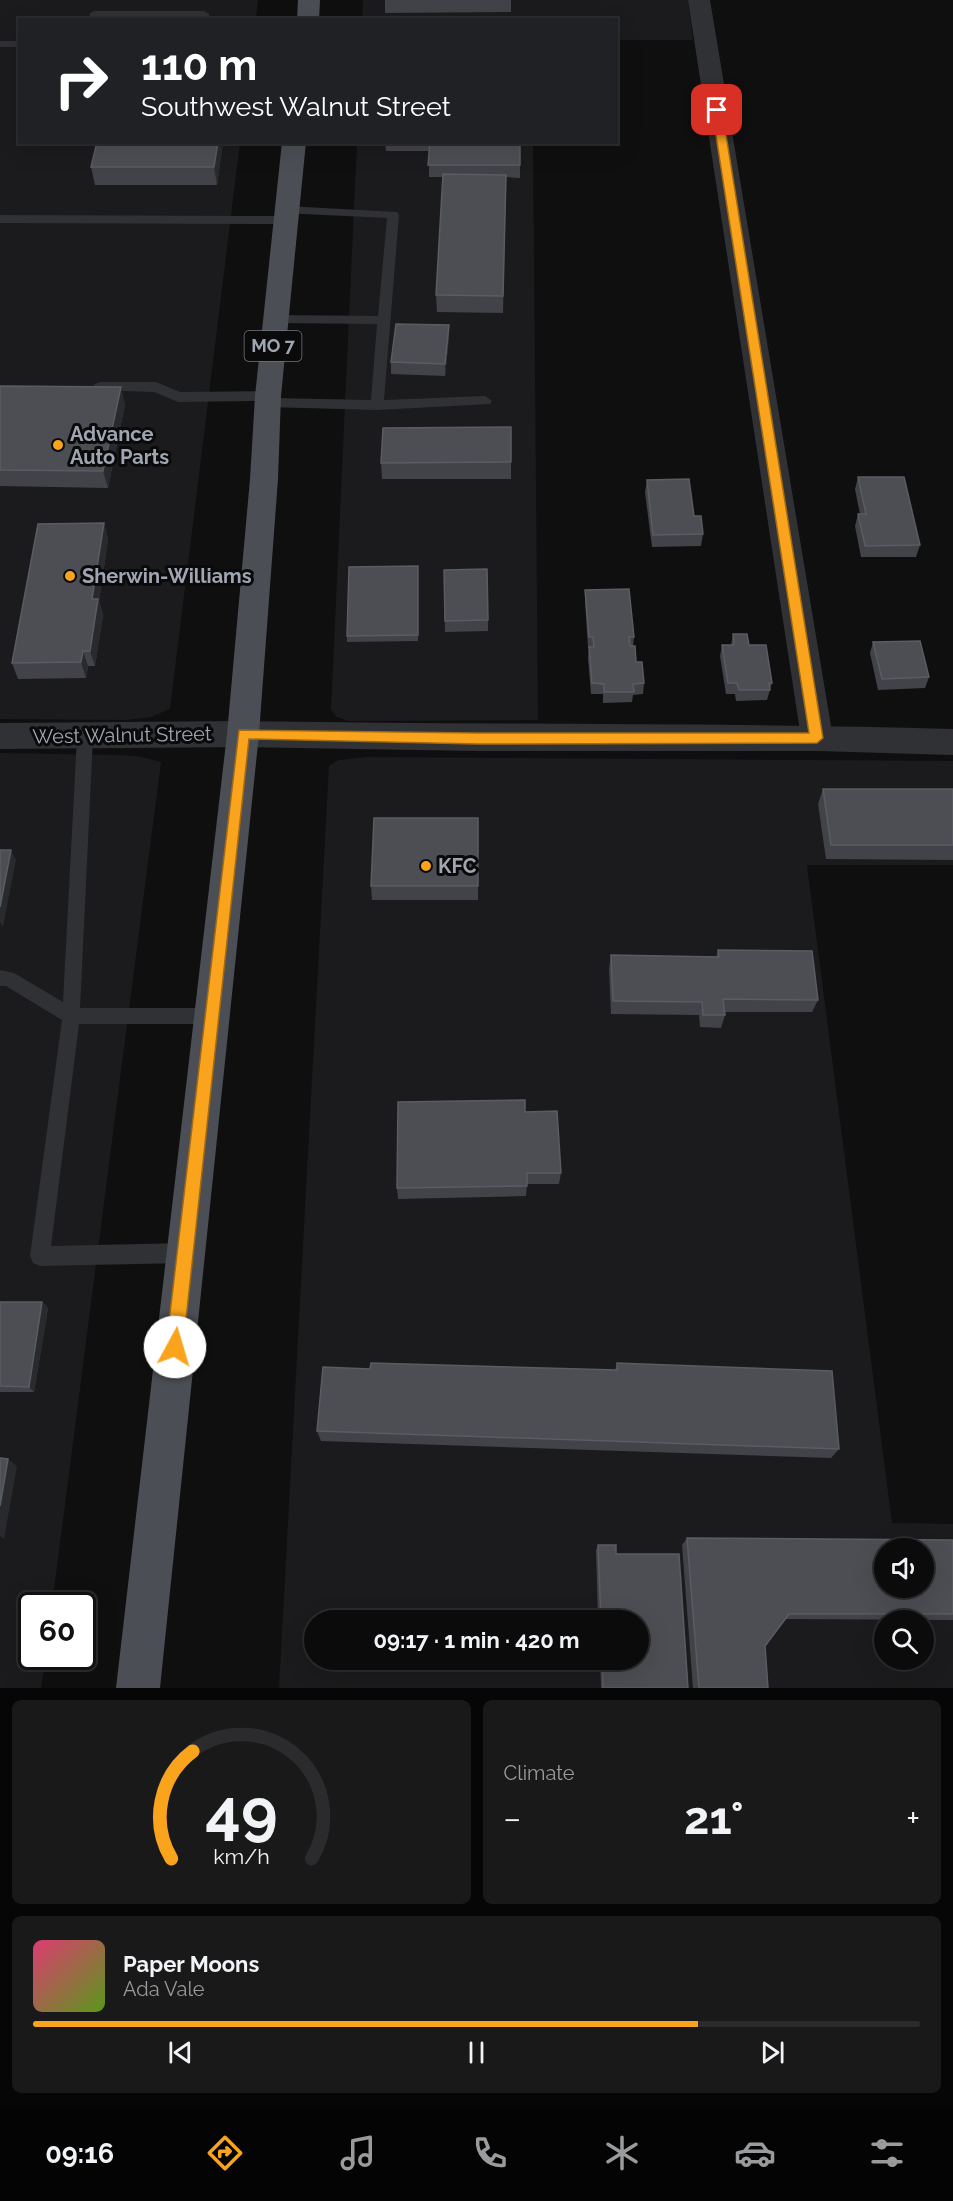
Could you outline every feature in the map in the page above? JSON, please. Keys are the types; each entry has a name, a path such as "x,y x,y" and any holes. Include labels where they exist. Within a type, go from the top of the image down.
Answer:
{"main road":[{"path":"308,18 309,0"},
{"name":"MO 7","path":"138,1688 243,734 264,479 268,399 294,144"}],"street":[{"path":"699,0 817,738"},
{"name":"West Walnut Street","path":"0,736 243,734 477,738 817,738 953,742"}],"lane":[{"path":"98,0 93,17 204,14 204,18"},
{"path":"0,44 18,44"},
{"path":"0,219 393,215 377,405"},
{"path":"275,319 384,320"},
{"path":"89,387 156,387 178,397 377,405 485,401"},
{"path":"85,737 71,1016 40,1256 185,1253"},
{"path":"0,978 8,978 71,1016 211,1017"}],"shaded area":[{"path":"0,0 258,0 256,18 18,18 18,144 240,144 170,709 151,717 127,720 0,719"},
{"path":"363,0 688,0 693,40 618,40 618,18 362,18"},
{"path":"357,144 533,144 538,720 348,721 337,717 331,710"},
{"path":"0,753 137,756 161,762 54,1592 18,1592 18,1670 44,1670 41,1688 0,1688"},
{"path":"366,757 953,761 953,865 807,865 892,1523 953,1524 953,1688 279,1688 329,766 339,760"}],"building":[{"path":"97,144 218,144 214,167 91,167"},
{"path":"430,144 520,144 520,165 428,165"},
{"path":"443,174 506,175 503,296 436,295"},
{"path":"396,324 449,325 445,364 391,362"},
{"name":"Advance Auto Parts","path":"0,386 121,387 103,471 0,470"},
{"path":"511,427 511,462 381,463 383,428"},
{"path":"858,477 904,477 920,545 865,546 858,514 866,514"},
{"path":"689,479 694,516 701,516 703,534 653,535 647,480"},
{"path":"104,523 92,599 98,599 90,651 83,651 81,662 12,663 38,524"},
{"path":"418,566 418,635 347,636 349,567"},
{"path":"487,569 488,620 445,621 444,570"},
{"path":"629,589 634,637 629,637 630,646 635,646 636,662 642,662 644,683 633,684 634,692 604,692 604,684 592,683 589,647 594,647 593,637 589,637 585,590"},
{"path":"733,634 747,634 749,645 766,645 772,683 769,683 770,690 739,690 737,683 728,683 722,645 734,645"},
{"path":"920,641 929,677 882,679 873,642"},
{"path":"823,789 953,789 953,845 831,845"},
{"name":"KFC","path":"374,818 478,818 478,886 371,886"},
{"path":"0,850 11,850 0,907"},
{"path":"718,950 812,951 818,1000 723,999 725,1015 703,1015 702,1002 613,1001 611,955 719,957"},
{"path":"525,1100 525,1112 557,1111 561,1173 527,1173 527,1186 397,1188 398,1102"},
{"path":"0,1302 42,1302 29,1387 0,1386"},
{"path":"371,1363 617,1370 617,1363 832,1371 839,1449 317,1431 323,1367 370,1369"},
{"path":"0,1458 8,1459 0,1506"},
{"path":"687,1538 874,1539 874,1598 934,1598 934,1540 953,1540 953,1614 934,1614 934,1610 874,1610 874,1614 789,1614 765,1646 768,1688 699,1688"},
{"path":"598,1545 616,1545 616,1554 679,1554 688,1688 603,1688 602,1670 649,1670 649,1610 601,1610"}],"place":[{"name":"Advance Auto Parts","path":"58,445"},
{"name":"Sherwin-Williams","path":"70,576"},
{"name":"KFC","path":"426,866"}],"route":[{"path":"175,1347 243,734 477,738 817,738 717,110"}]}
